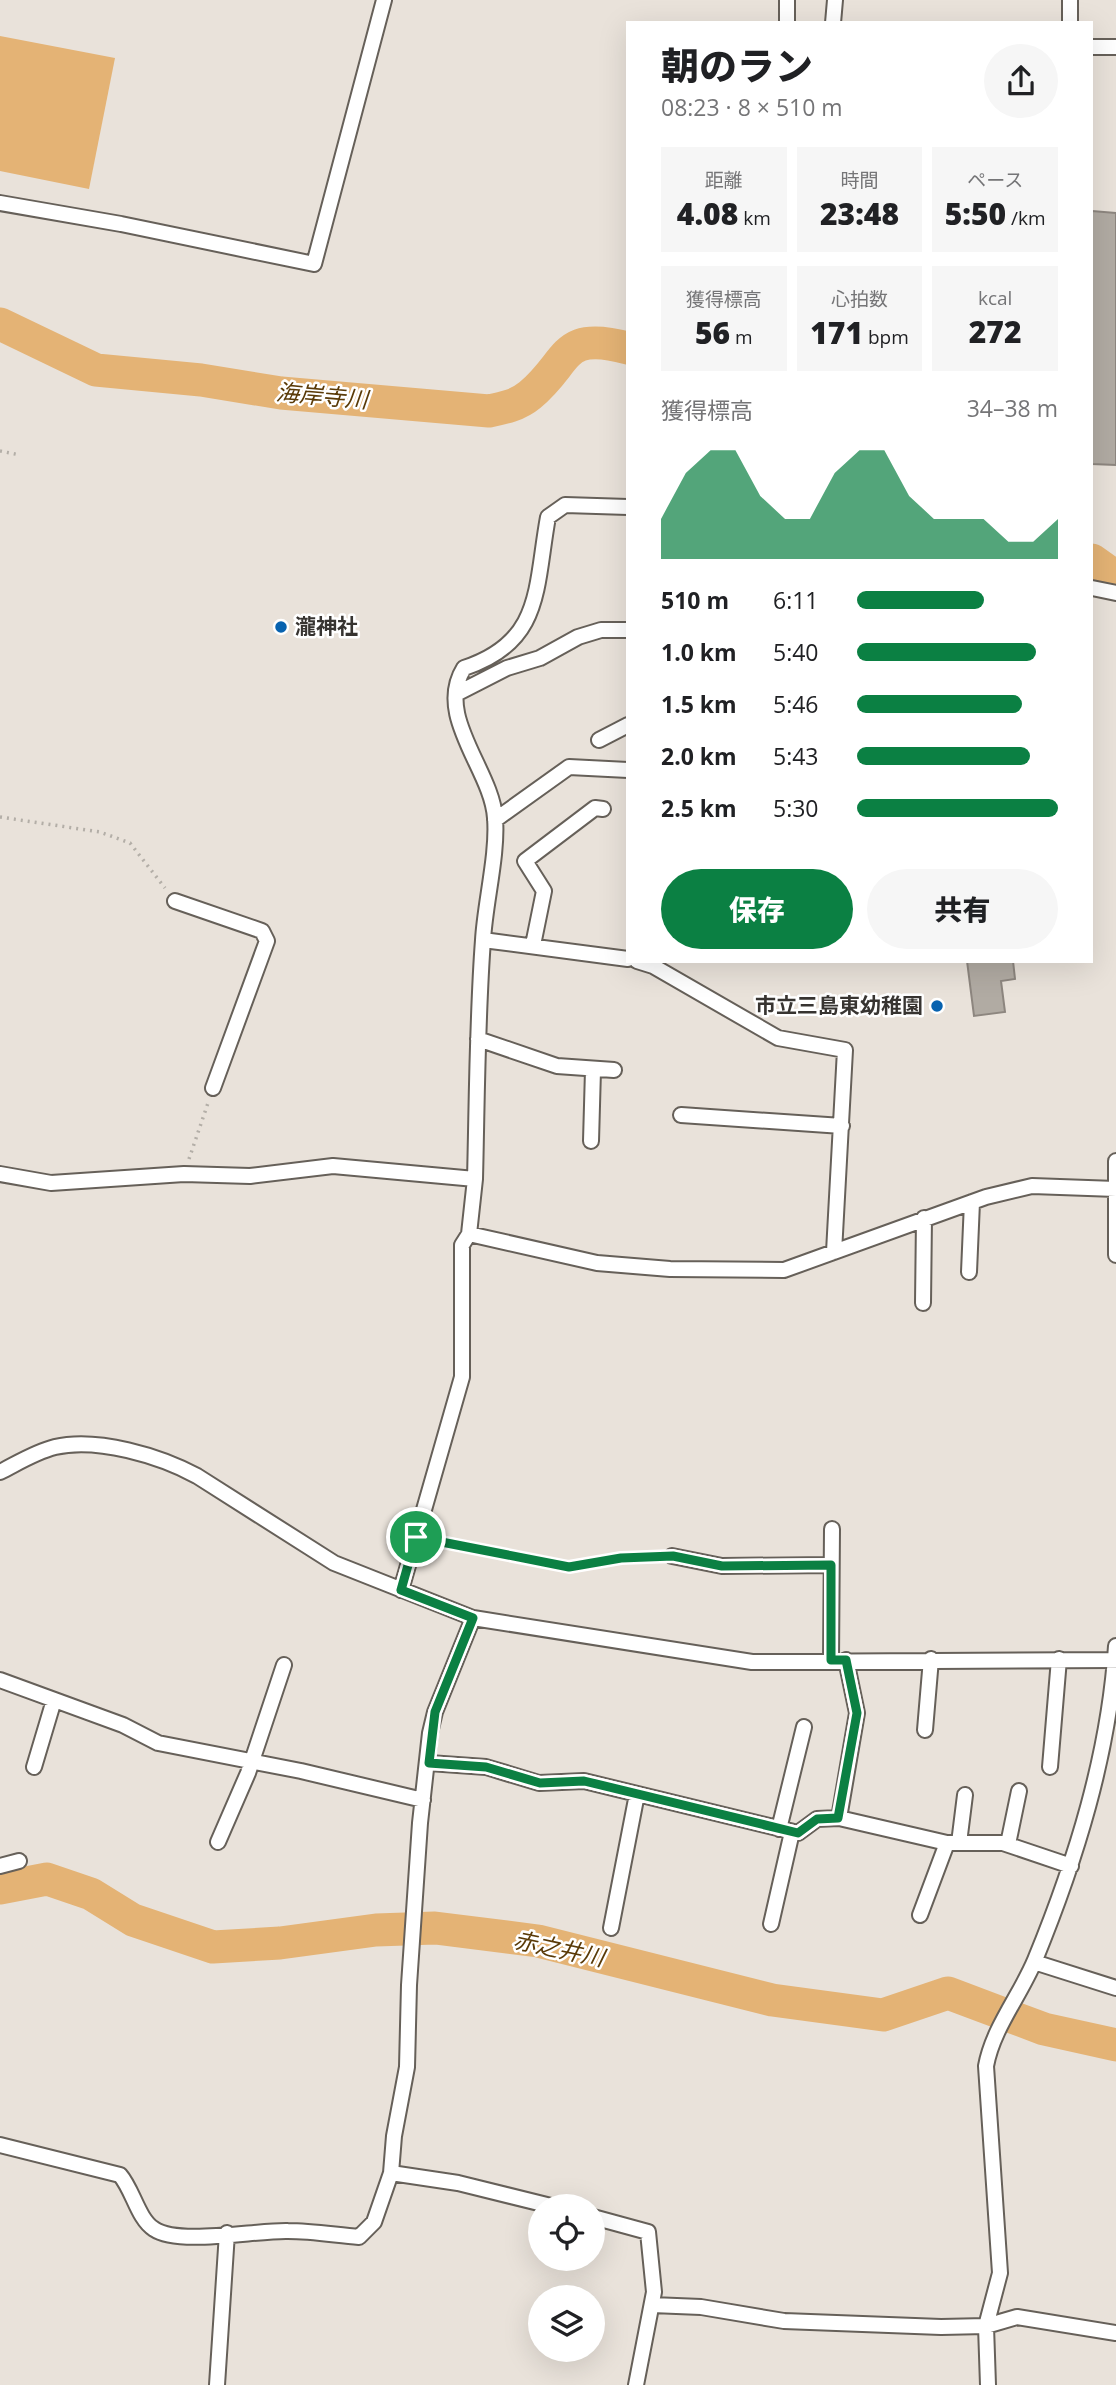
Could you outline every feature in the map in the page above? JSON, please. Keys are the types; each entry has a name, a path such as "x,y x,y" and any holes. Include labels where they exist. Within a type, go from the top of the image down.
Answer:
{"street":[{"path":"0,203 121,224 314,264 384,0"},
{"path":"786,21 787,0"},
{"path":"833,21 835,0"},
{"path":"1070,0 1070,21"},
{"path":"1093,47 1116,47"},
{"path":"401,1590 462,1377 463,1245 469,1234 475,1179 483,940 495,820 491,795 465,739 456,710 458,676 464,668 492,658 517,638 529,614 548,517 565,505 626,507"},
{"path":"1093,588 1116,593"},
{"path":"458,693 507,668 541,658 578,637 601,630 626,630"},
{"path":"599,740 626,726"},
{"path":"495,820 569,767 626,770"},
{"path":"533,945 544,891 525,861 595,808 603,809"},
{"path":"175,901 262,931 267,941 213,1088"},
{"path":"483,940 626,959"},
{"path":"643,963 778,1038 845,1050 834,1252"},
{"path":"478,1039 557,1066 614,1070"},
{"path":"591,1141 593,1070"},
{"path":"681,1115 842,1126"},
{"path":"1116,1161 1116,1255"},
{"path":"0,1174 51,1183 184,1174 250,1176 333,1166 475,1179"},
{"path":"469,1234 597,1262 670,1269 784,1270 924,1218 1032,1186 1115,1189"},
{"path":"969,1272 972,1202"},
{"path":"923,1303 924,1218"},
{"path":"0,1472 57,1447 123,1449 146,1454 197,1476 334,1563 473,1618 752,1662 1059,1659 1116,1655 1098,1770 1071,1866 1034,1962 995,2035 986,2066 1000,2273 986,2326 988,2385"},
{"path":"831,1660 832,1530"},
{"path":"673,1556 722,1566 831,1565"},
{"path":"0,2145 120,2175 131,2187 145,2220 154,2230 180,2238 288,2231 359,2236 374,2222 391,2173 394,2136 407,2067 414,1911 423,1800 435,1712 473,1618"},
{"path":"925,1730 931,1659"},
{"path":"1050,1767 1059,1659"},
{"path":"838,1818 857,1713 846,1660"},
{"path":"218,1842 284,1665"},
{"path":"0,1680 123,1725 158,1743 423,1800"},
{"path":"34,1767 54,1700"},
{"path":"771,1924 804,1727"},
{"path":"429,1763 486,1767 540,1783 584,1781 798,1833 817,1819 838,1818 953,1843 1008,1844 1071,1866"},
{"path":"1008,1844 1019,1791"},
{"path":"611,1928 637,1794"},
{"path":"920,1915 953,1843 965,1795"},
{"path":"0,1866 19,1861"},
{"path":"1034,1962 1116,1988"},
{"path":"391,2173 458,2183 528,2200"},
{"path":"605,2220 648,2232 654,2292 636,2385"},
{"path":"217,2385 227,2233"},
{"path":"652,2305 701,2307 783,2321 986,2326 1017,2317 1116,2333"}],"lane":[{"path":"416,1537 569,1567 621,1558 673,1556"}],"path":[{"path":"0,451 20,455"},
{"path":"0,817 100,832 130,843 175,901"},
{"path":"184,1174 213,1088"}],"shaded area":[{"path":"0,36 115,58 89,189 0,171"}],"building":[{"path":"1093,211 1116,213 1116,465 1093,464"},
{"path":"967,963 1013,963 1015,979 1001,981 1005,1012 974,1016"}],"waterway":[{"name":"海岸寺川","path":"0,324 96,370 201,380 281,393 489,411 511,406 525,398 578,346 606,343 626,348"},
{"name":"海岸寺川","path":"1093,561 1116,577"},
{"name":"赤之井川","path":"0,1888 47,1879 91,1894 133,1920 213,1947 280,1943 376,1930 435,1928 538,1941 772,2000 883,2015 948,1993 1044,2029 1116,2045"}],"place":[{"name":"瀧神社","path":"281,627"},
{"name":"市立三島東幼稚園","path":"937,1006"}],"route":[{"path":"416,1537 569,1567 621,1558 673,1556 722,1566 831,1565 831,1660 846,1660 857,1713 838,1818 817,1819 798,1833 584,1781 540,1783 486,1767 429,1763 430,1733 435,1712 473,1618 401,1590 416,1537"}]}
